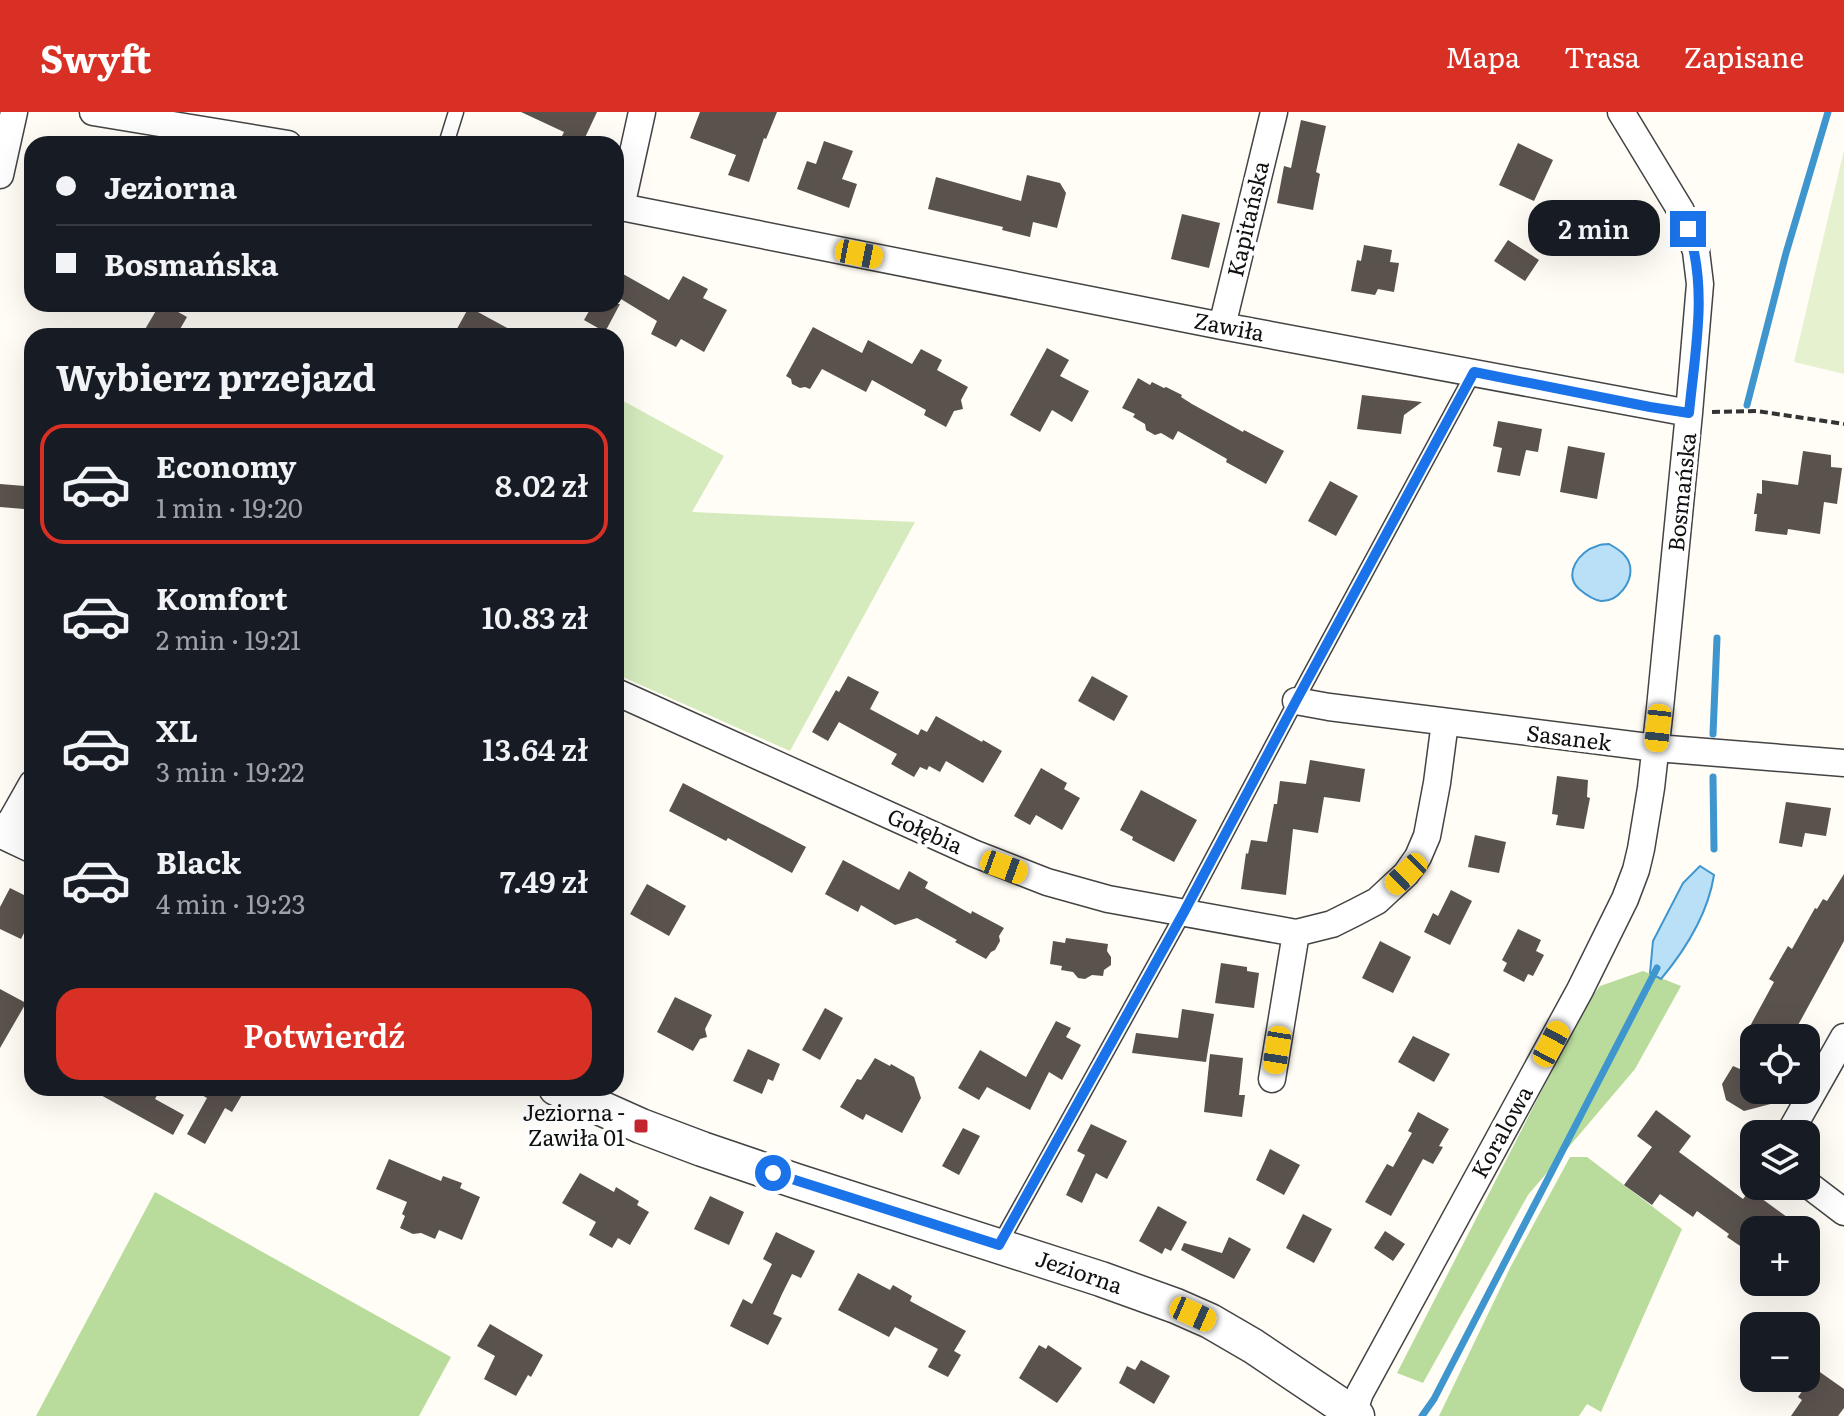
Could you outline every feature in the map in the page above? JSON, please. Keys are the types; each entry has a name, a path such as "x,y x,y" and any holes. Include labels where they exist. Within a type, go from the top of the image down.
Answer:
{"street":[{"path":"0,175 14,112"},
{"path":"93,112 239,136"},
{"path":"624,183 642,112"},
{"name":"Kapitańska","path":"1222,326 1274,112"},
{"name":"Bosmańska","path":"1621,112 1681,211 1696,251 1700,292 1656,748"},
{"name":"Zawiła","path":"624,208 1222,326 1689,413"},
{"name":"Gołębia","path":"624,696 1004,867 1108,899 1296,933 1332,924 1377,901 1406,874 1427,836 1445,722"},
{"name":"Sasanek","path":"1296,701 1656,748 1844,763"},
{"name":"Koralowa","path":"1354,1415 1360,1393 1580,990 1625,899 1641,849 1656,748"},
{"path":"12,836 24,805"},
{"path":"1272,1079 1296,933"},
{"path":"1797,1120 1844,1037"},
{"name":"Jeziorna","path":"574,1096 702,1149 1128,1288 1210,1321 1253,1346 1354,1415"},
{"path":"1820,1194 1844,1212"}],"lane":[{"path":"448,136 456,112"},
{"path":"999,1245 1184,912 1474,372"}],"path":[{"path":"1689,413 1757,411 1844,424"}],"green space":[{"path":"1844,150 1844,374 1794,362"},
{"path":"624,401 724,456 692,512 915,522 790,751 624,678"},
{"path":"1643,971 1681,986 1635,1069 1528,1195 1423,1383 1397,1373 1585,1006 1600,986"},
{"path":"1570,1157 1587,1157 1682,1229 1601,1412 1587,1404 1579,1416 1439,1416 1511,1266"},
{"path":"155,1192 451,1357 419,1416 36,1416"}],"water":[{"path":"1609,544 1625,556 1630,572 1627,584 1618,595 1601,601 1579,589 1574,583 1573,570 1584,553 1598,545"},
{"path":"1700,866 1714,875 1707,903 1687,943 1661,979 1650,973 1653,941 1683,883"}],"building":[{"path":"521,112 597,112 586,136 562,136 564,132"},
{"path":"700,112 777,112 764,138 749,182 728,175 736,155 690,138"},
{"path":"1301,120 1326,126 1316,172 1320,174 1313,210 1277,203 1284,166 1291,168"},
{"path":"824,141 853,151 842,179 857,184 849,208 797,189 807,161 816,164"},
{"path":"1518,143 1553,160 1534,201 1499,185"},
{"path":"1027,175 1060,183 1066,193 1057,228 1033,222 1030,237 1002,230 1003,227 928,209 936,177 1021,201"},
{"path":"1182,214 1220,223 1209,268 1171,259"},
{"path":"1508,240 1539,260 1525,281 1494,261"},
{"path":"1364,245 1392,250 1390,262 1399,263 1394,292 1378,289 1375,295 1351,291 1357,260 1361,261"},
{"path":"624,275 669,300 683,276 708,289 703,298 727,310 704,352 681,339 676,347 651,334 657,321 624,301"},
{"path":"155,312 178,312 187,317 181,328 146,328"},
{"path":"466,312 478,312 507,328 457,328"},
{"path":"588,312 616,312 607,328 598,328 584,320"},
{"path":"813,327 862,353 868,340 912,364 921,349 942,360 937,370 968,387 961,400 963,409 954,411 946,427 924,415 926,410 872,380 866,392 822,369 810,389 792,384 786,376"},
{"path":"1047,348 1069,360 1060,376 1089,391 1072,422 1052,410 1040,432 1010,415"},
{"path":"1138,378 1182,395 1192,404 1243,432 1284,451 1266,484 1178,431 1173,440 1146,430 1145,424 1133,417 1135,414 1122,408"},
{"path":"1362,395 1422,402 1404,415 1401,434 1357,429"},
{"path":"1498,421 1542,429 1538,452 1526,450 1520,476 1497,472 1502,448 1493,446"},
{"path":"1568,446 1605,453 1597,499 1560,492"},
{"path":"1803,451 1831,455 1831,467 1842,468 1837,504 1824,502 1820,534 1788,529 1787,535 1755,531 1757,514 1754,514 1757,493 1762,494 1762,480 1798,485"},
{"path":"1330,481 1358,496 1336,536 1308,521"},
{"path":"0,484 24,486 24,509 0,507"},
{"path":"848,676 879,692 870,709 918,735 921,729 927,732 936,716 1002,751 983,783 946,761 940,772 929,766 927,770 920,767 914,777 891,764 897,754 839,722 828,741 812,732 836,690 839,692"},
{"path":"1092,676 1128,696 1114,721 1078,701"},
{"path":"1310,760 1365,769 1360,802 1324,797 1318,833 1293,829 1286,895 1241,889 1251,840 1267,842 1280,781 1306,784"},
{"path":"1041,768 1067,783 1064,789 1080,798 1062,830 1036,815 1030,825 1014,816"},
{"path":"1557,776 1588,780 1587,797 1590,798 1584,829 1556,825 1558,815 1552,814"},
{"path":"683,783 806,847 792,873 728,838 726,841 669,811"},
{"path":"1141,790 1197,820 1174,862 1132,840 1133,837 1120,830"},
{"path":"1786,802 1831,808 1826,836 1805,833 1802,847 1779,843"},
{"path":"1475,835 1506,842 1499,873 1468,867"},
{"path":"843,860 899,890 909,871 928,882 925,888 971,914 972,911 1004,928 999,936 1000,941 986,959 917,918 895,925 861,905 858,912 825,894"},
{"path":"1844,874 1844,941 1799,1024 1751,1024 1774,982 1769,979 1788,946 1792,949 1815,908 1823,899 1827,901"},
{"path":"647,884 686,906 669,936 630,914"},
{"path":"10,888 24,895 24,933 21,939 0,929 0,907"},
{"path":"1451,890 1472,901 1450,945 1424,932 1433,913 1438,916"},
{"path":"1518,929 1541,940 1536,951 1544,955 1533,976 1528,974 1524,982 1503,971 1507,963 1502,960"},
{"path":"1066,938 1108,944 1111,965 1104,970 1103,976 1078,978 1073,972 1061,970 1062,966 1050,964 1053,941 1065,943"},
{"path":"1380,941 1411,957 1393,993 1362,978"},
{"path":"1221,963 1247,967 1247,971 1259,973 1254,1008 1215,1003"},
{"path":"0,989 24,1002 24,1006 0,1048"},
{"path":"675,997 712,1015 705,1029 707,1037 700,1039 693,1051 657,1032"},
{"path":"825,1008 843,1018 820,1060 802,1050"},
{"path":"1182,1009 1214,1014 1206,1062 1132,1053 1136,1033 1178,1038"},
{"path":"1056,1021 1071,1028 1066,1037 1081,1045 1062,1080 1049,1072 1030,1110 987,1087 979,1100 958,1088 980,1050 1026,1077"},
{"path":"1413,1036 1450,1054 1434,1082 1398,1062"},
{"path":"748,1049 780,1064 773,1081 768,1079 762,1094 733,1081"},
{"path":"1210,1054 1243,1058 1239,1095 1245,1095 1242,1117 1204,1112"},
{"path":"875,1058 914,1077 921,1098 902,1133 866,1114 863,1120 840,1107 857,1079 861,1080"},
{"path":"1733,1066 1740,1069 1740,1104 1771,1104 1744,1111 1726,1100 1722,1084"},
{"path":"102,1096 157,1096 155,1099 184,1115 173,1135"},
{"path":"203,1096 241,1096 232,1112 225,1108 205,1144 187,1134 207,1098"},
{"path":"1656,1110 1691,1136 1679,1152 1740,1197 1740,1200 1764,1200 1786,1216 1740,1216 1740,1246 1697,1211 1693,1217 1660,1194 1652,1205 1624,1185 1652,1147 1637,1136"},
{"path":"1418,1112 1449,1129 1433,1164 1423,1159 1391,1216 1365,1202 1387,1164 1393,1167 1412,1133 1408,1131"},
{"path":"1091,1124 1127,1141 1107,1179 1096,1173 1082,1203 1066,1195 1085,1155 1077,1151"},
{"path":"963,1128 980,1136 959,1175 942,1166"},
{"path":"1270,1149 1300,1165 1284,1195 1256,1180"},
{"path":"389,1159 441,1181 443,1176 462,1183 460,1188 480,1197 462,1240 439,1230 435,1239 400,1228 407,1202 376,1189"},
{"path":"580,1173 614,1192 616,1187 639,1201 637,1205 649,1212 630,1245 618,1238 612,1248 589,1235 596,1222 562,1203"},
{"path":"710,1196 744,1212 729,1245 694,1229"},
{"path":"1158,1206 1187,1222 1171,1251 1165,1248 1162,1254 1139,1241"},
{"path":"1303,1214 1332,1229 1314,1263 1286,1248"},
{"path":"1385,1231 1405,1244 1393,1261 1374,1248"},
{"path":"776,1232 815,1251 801,1278 792,1274 782,1294 773,1314 782,1318 768,1345 730,1326 743,1299 752,1304 772,1264 763,1259"},
{"path":"1229,1237 1251,1249 1234,1279 1181,1250 1184,1243 1222,1253"},
{"path":"858,1273 890,1290 893,1285 912,1296 910,1301 966,1331 954,1351 961,1355 948,1377 928,1367 938,1349 895,1327 889,1337 838,1310"},
{"path":"490,1324 543,1355 516,1396 484,1379 495,1356 477,1346"},
{"path":"1039,1345 1046,1349 1048,1345 1082,1368 1057,1403 1019,1378"},
{"path":"1141,1360 1170,1376 1154,1404 1119,1383 1127,1366 1135,1370"},
{"path":"1820,1372 1844,1389 1844,1408 1838,1416 1791,1416 1802,1400 1798,1397 1802,1392 1820,1392"}],"waterway":[{"path":"1747,405 1786,253 1828,112"},
{"path":"1713,734 1717,638"},
{"path":"1713,777 1714,849"},
{"path":"1422,1416 1434,1399 1657,968"}],"place":[{"name":"Jeziorna - Zawiła 01","path":"641,1126"}],"route":[{"path":"773,1173 999,1245 1184,912 1474,372 1689,413 1700,284 1696,251 1688,229"}]}
